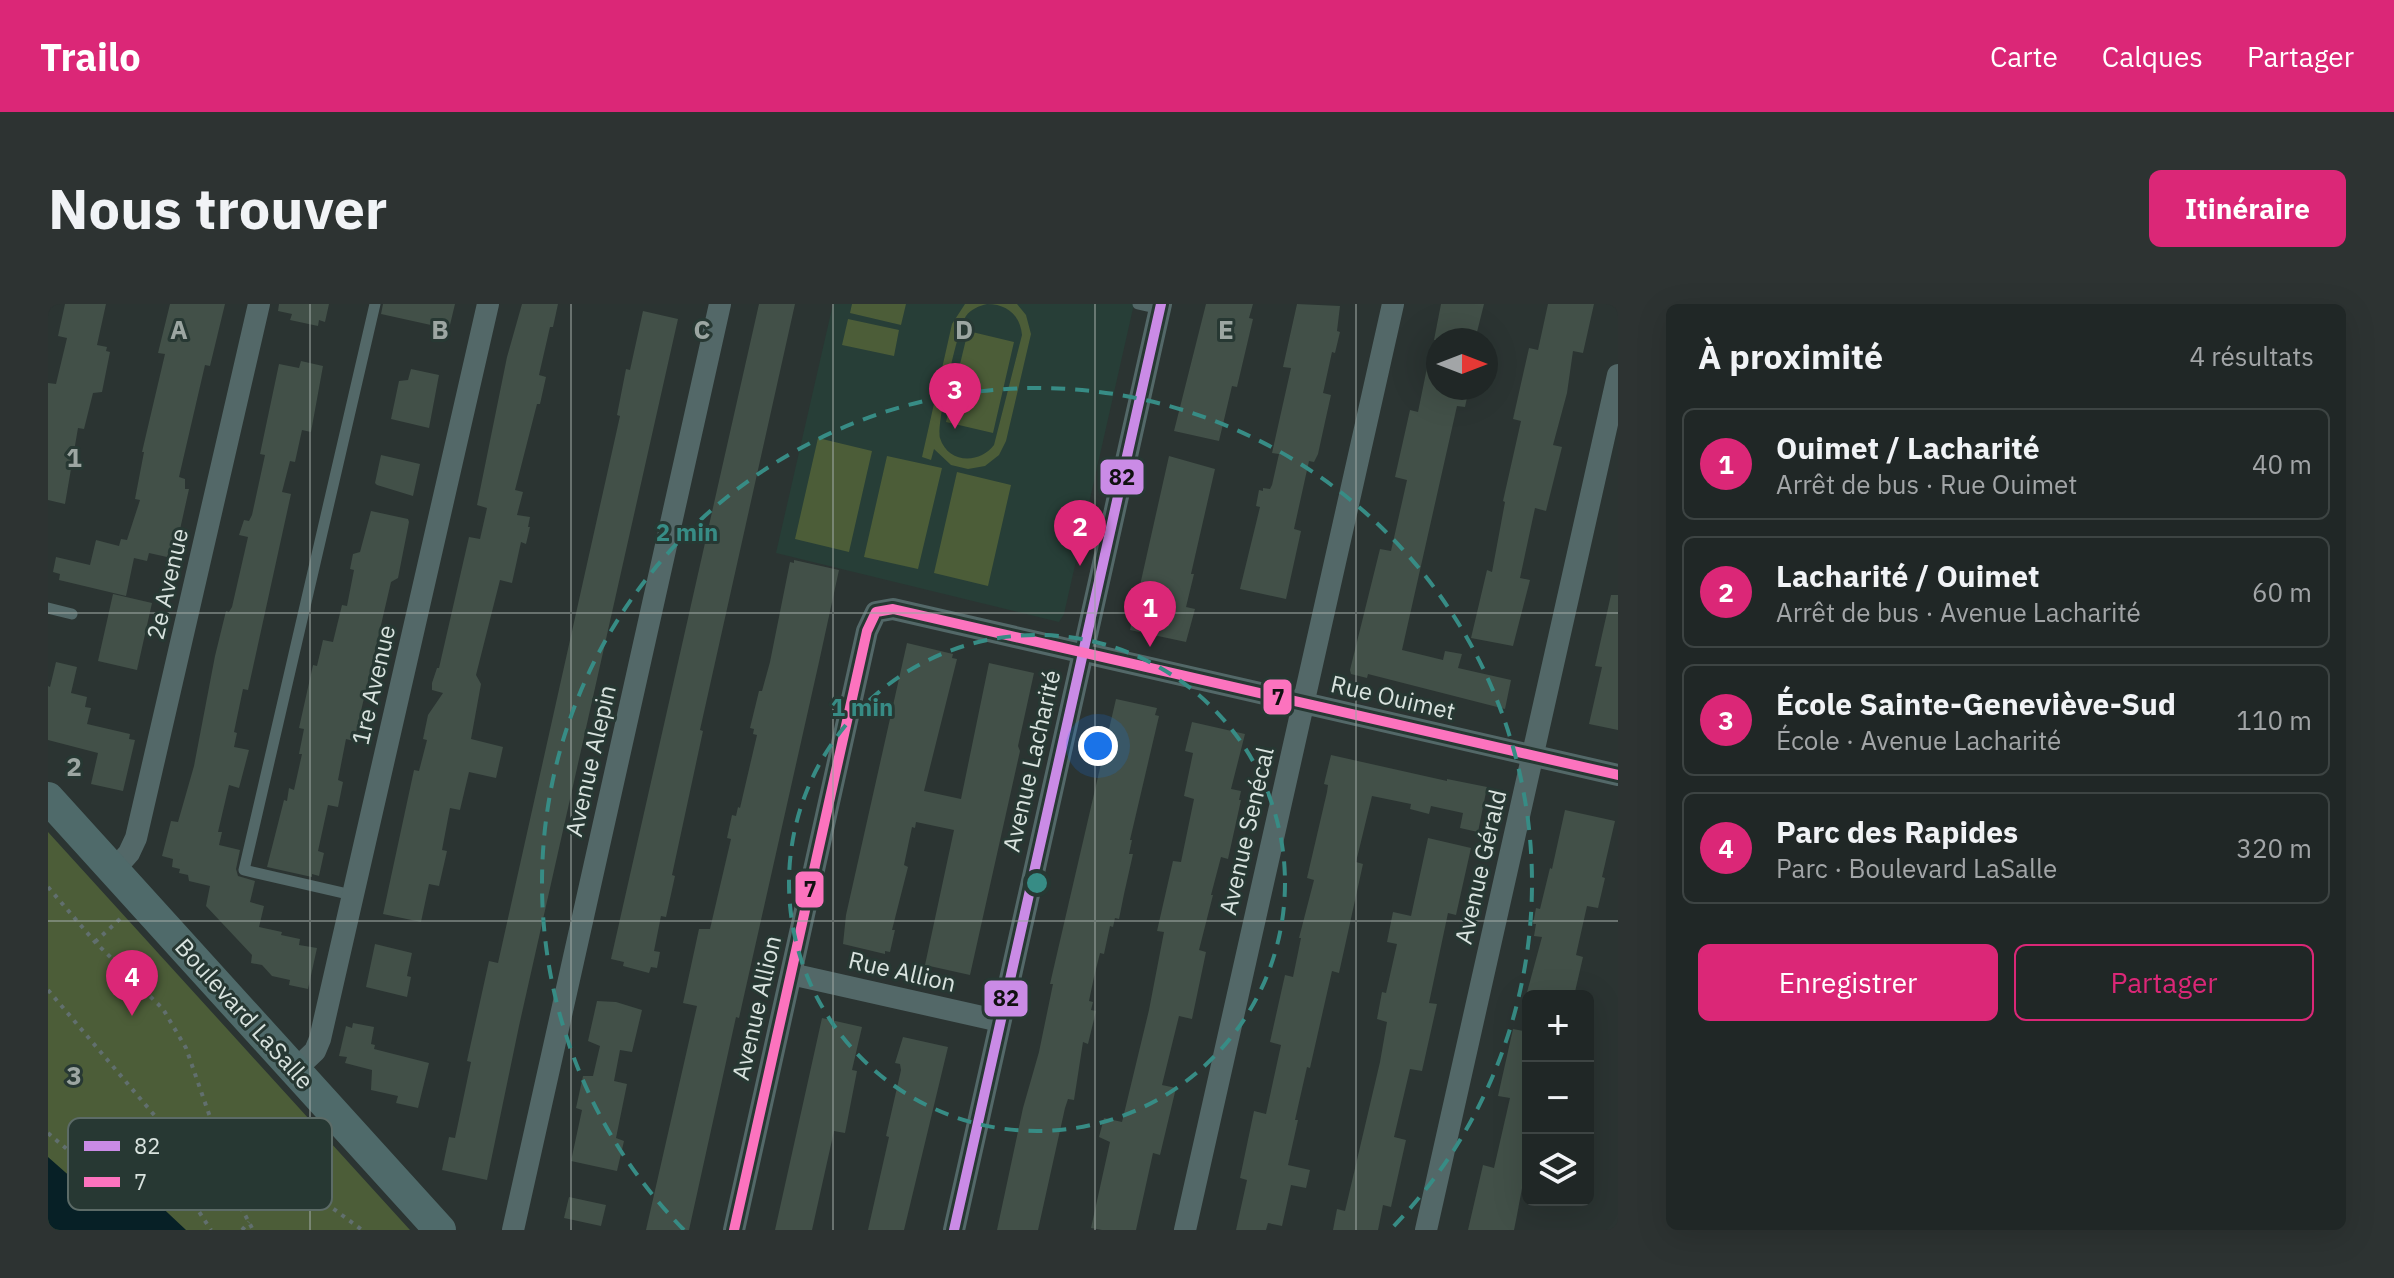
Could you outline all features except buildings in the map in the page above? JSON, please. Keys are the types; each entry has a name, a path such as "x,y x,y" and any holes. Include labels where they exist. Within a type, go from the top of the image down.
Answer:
{"main road":[{"name":"Boulevard LaSalle","path":"48,798 440,1230"}],"street":[{"name":"2e Avenue","path":"114,870 129,853 136,838 259,304"},
{"name":"1re Avenue","path":"295,1070 315,1051 320,1039 488,304"},
{"name":"Avenue Alepin","path":"513,1230 720,304"},
{"name":"Avenue Senécal","path":"1185,1230 1393,304"},
{"name":"Avenue Lacharité","path":"954,1230 1083,654 1153,306"},
{"name":"Avenue Gérald","path":"1426,1230 1618,375"},
{"name":"Rue Ouimet","path":"876,612 893,609 1618,775"},
{"name":"Avenue Allion","path":"734,1230 867,631 876,612"},
{"name":"Rue Allion","path":"791,974 1000,1021"}],"lane":[{"path":"352,895 244,870 375,304"},
{"path":"48,608 72,614"}],"path":[{"path":"48,887 95,942 163,1009 186,1048 210,1117"},
{"path":"95,942 130,909"},
{"path":"48,990 157,1118"},
{"path":"48,1133 68,1151"},
{"path":"332,1208 362,1230"},
{"path":"198,1210 211,1230"},
{"path":"243,1211 253,1230"},
{"path":"242,1230 249,1222"}],"shaded area":[{"path":"833,304 1134,304 1064,614 1059,622 776,553"}],"green space":[{"path":"852,304 906,304 901,325 850,313"},
{"path":"965,304 987,304 1017,304 1026,315 1031,334 1006,441 999,455 985,466 968,469 951,465 934,449 931,460 922,457 952,324","holes":["987,304 1015,316 1022,335 994,445 981,456 957,457 944,447 940,430 944,397 958,338 970,311"]},
{"path":"848,319 899,330 894,356 842,345"},
{"path":"968,331 1014,342 993,433 946,422"},
{"path":"818,438 872,451 849,552 795,539"},
{"path":"887,456 942,468 918,569 864,557"},
{"path":"957,472 1011,485 988,586 934,573"},
{"path":"48,832 308,1118 68,1118 68,1210 332,1210 332,1144 410,1230 48,1230"}],"water":[{"path":"48,1157 68,1175 68,1210 165,1210 186,1230 48,1230"}],"transit line":[{"name":"82","path":"954,1230 1161,304"},
{"name":"7","path":"734,1230 867,631 876,612 893,609 1618,775"}],"place":[{"name":"École Sainte-Geneviève-Sud","path":"955,429"},
{"name":"Lacharité / Ouimet","path":"1080,566"},
{"name":"Ouimet / Lacharité","path":"1150,647"},
{"name":"Parc des Rapides","path":"132,1016"}]}
